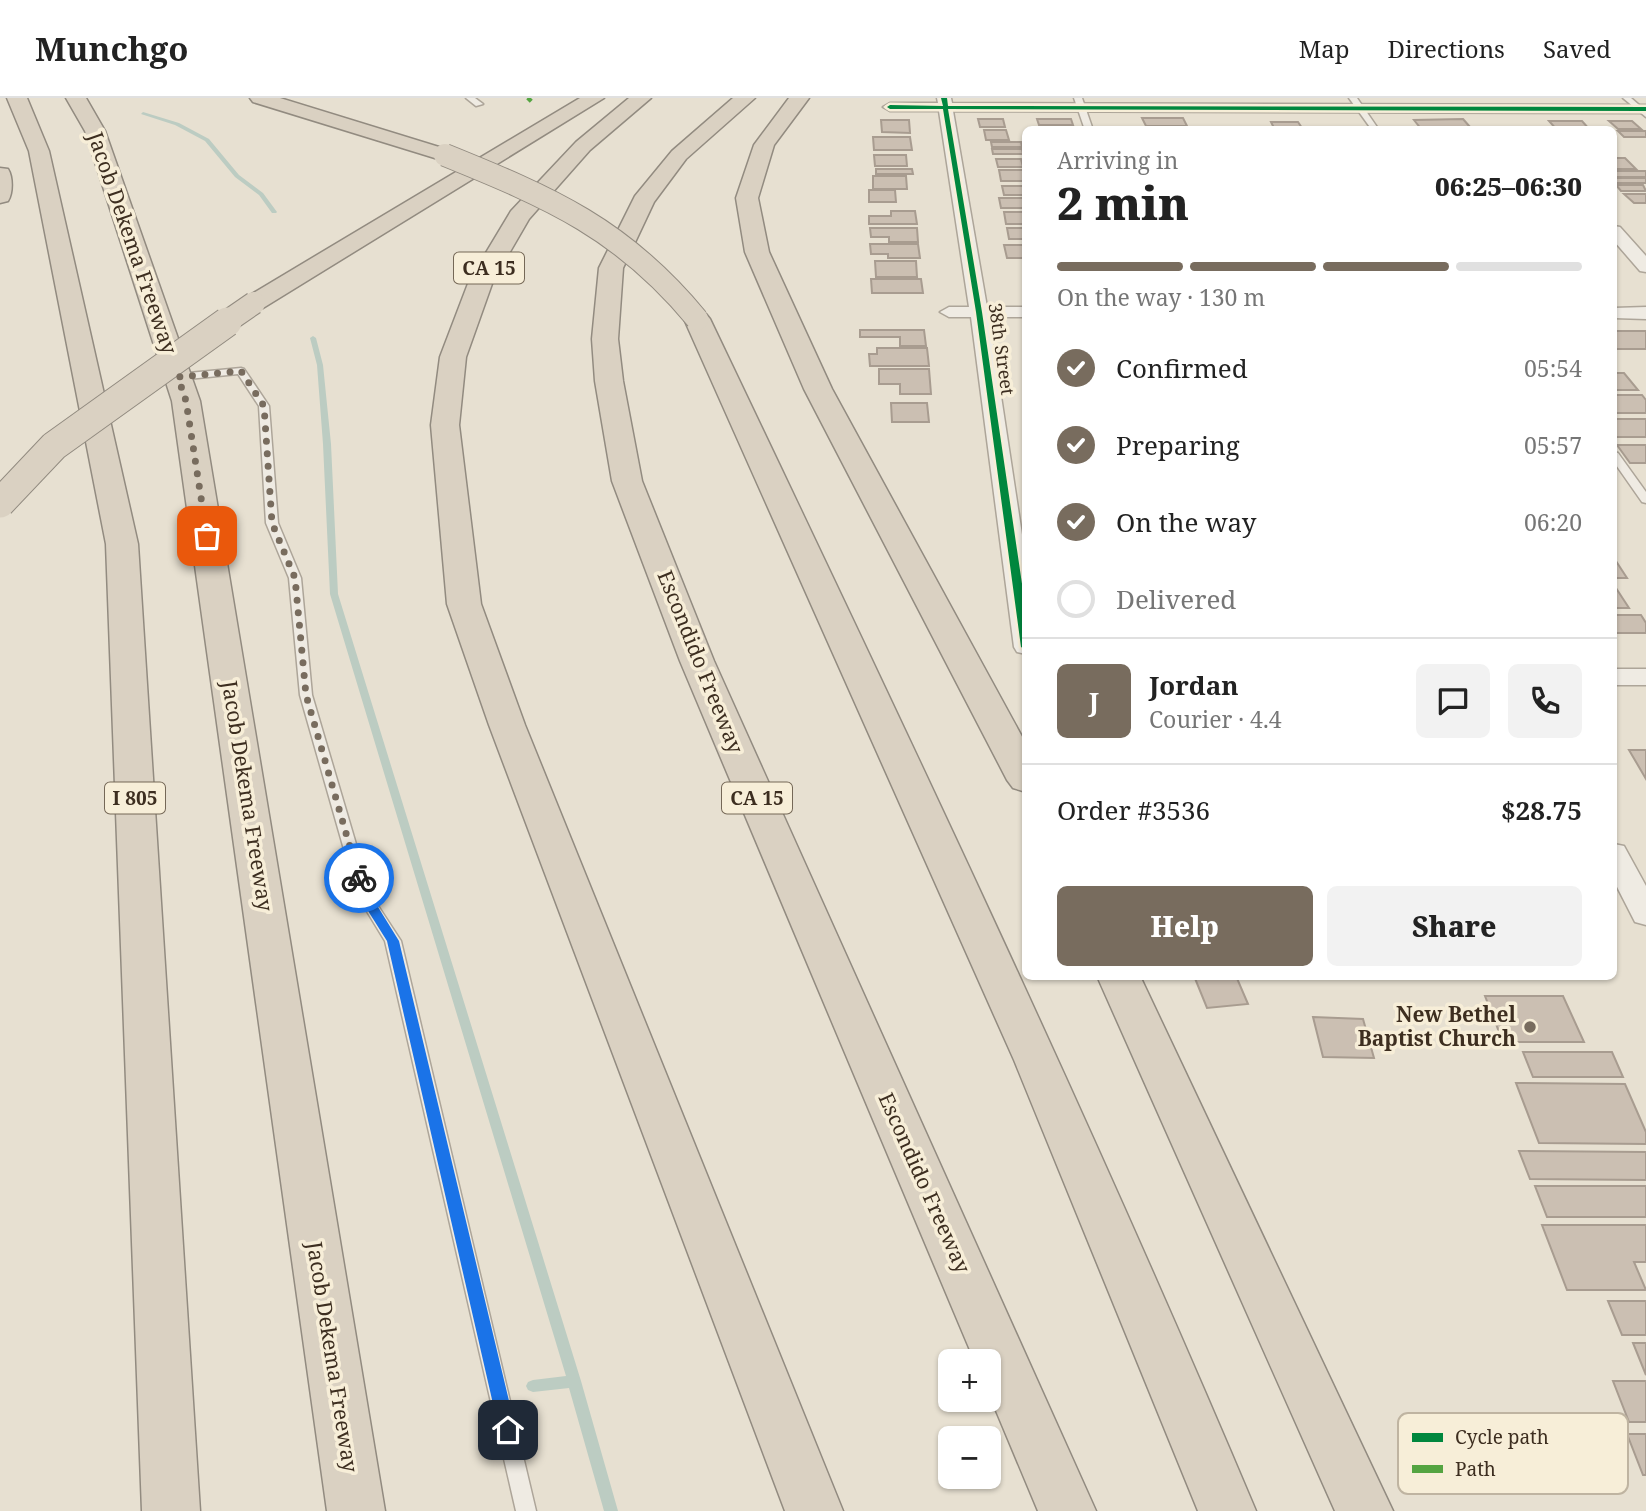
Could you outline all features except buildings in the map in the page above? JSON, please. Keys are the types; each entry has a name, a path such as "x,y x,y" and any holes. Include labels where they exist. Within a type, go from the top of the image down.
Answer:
{"highway":[{"name":"I 805","path":"17,98 39,150 122,544 172,1511"},
{"name":"Jacob Dekema Freeway","path":"76,98 95,131 186,401 356,1511"},
{"path":"260,98 445,155 544,195 620,241 673,286 697,319 961,889 1086,1169 1227,1511"},
{"path":"0,503 54,446 145,378 254,303 594,98"},
{"name":"CA 15","path":"641,98 583,146 519,216 481,281 453,358 444,425 464,604 507,725 814,1511"},
{"name":"Escondido Freeway","path":"745,98 679,155 643,201 611,268 605,339 609,381 627,481 697,661 1067,1511"},
{"path":"799,98 764,145 747,198 757,252 818,389 1022,772"},
{"path":"0,174 0,197"},
{"path":"1120,980 1364,1511"}],"street":[{"path":"890,107 944,103 1497,103 1644,111"},
{"name":"38th Street","path":"944,103 979,312 1022,625"},
{"path":"1220,103 1231,123"},
{"path":"1497,103 1516,124"},
{"path":"1617,234 1646,267"},
{"path":"949,312 1022,312"},
{"path":"1617,313 1646,313"},
{"path":"1617,677 1646,677"},
{"path":"1617,859 1646,915"}],"lane":[{"path":"470,98 479,104"},
{"path":"1627,98 1644,111"},
{"path":"1080,103 1087,126"},
{"path":"1357,103 1373,126"},
{"path":"178,377 241,371 264,406 272,523 295,578 306,695 364,895 393,941 527,1511"},
{"path":"1617,459 1646,500"}],"waterway":[{"path":"143,113 177,124 207,140 237,176 261,194 274,212"},
{"path":"313,338 320,365 327,444 334,594 574,1381"},
{"path":"533,1386 574,1381"},
{"path":"574,1381 611,1511"}],"marked path":[{"path":"528,101 531,98"}],"cycle path":[{"path":"944,98 979,312 1022,618"},
{"path":"890,107 1646,109"}],"way so far":[{"path":"207,536 186,401 178,377 241,371 264,406 272,523 295,578 306,695 359,878"}],"place":[{"name":"New Bethel Baptist Church","path":"1530,1027"}],"route":[{"path":"359,878 364,895 393,941 508,1430"}]}
